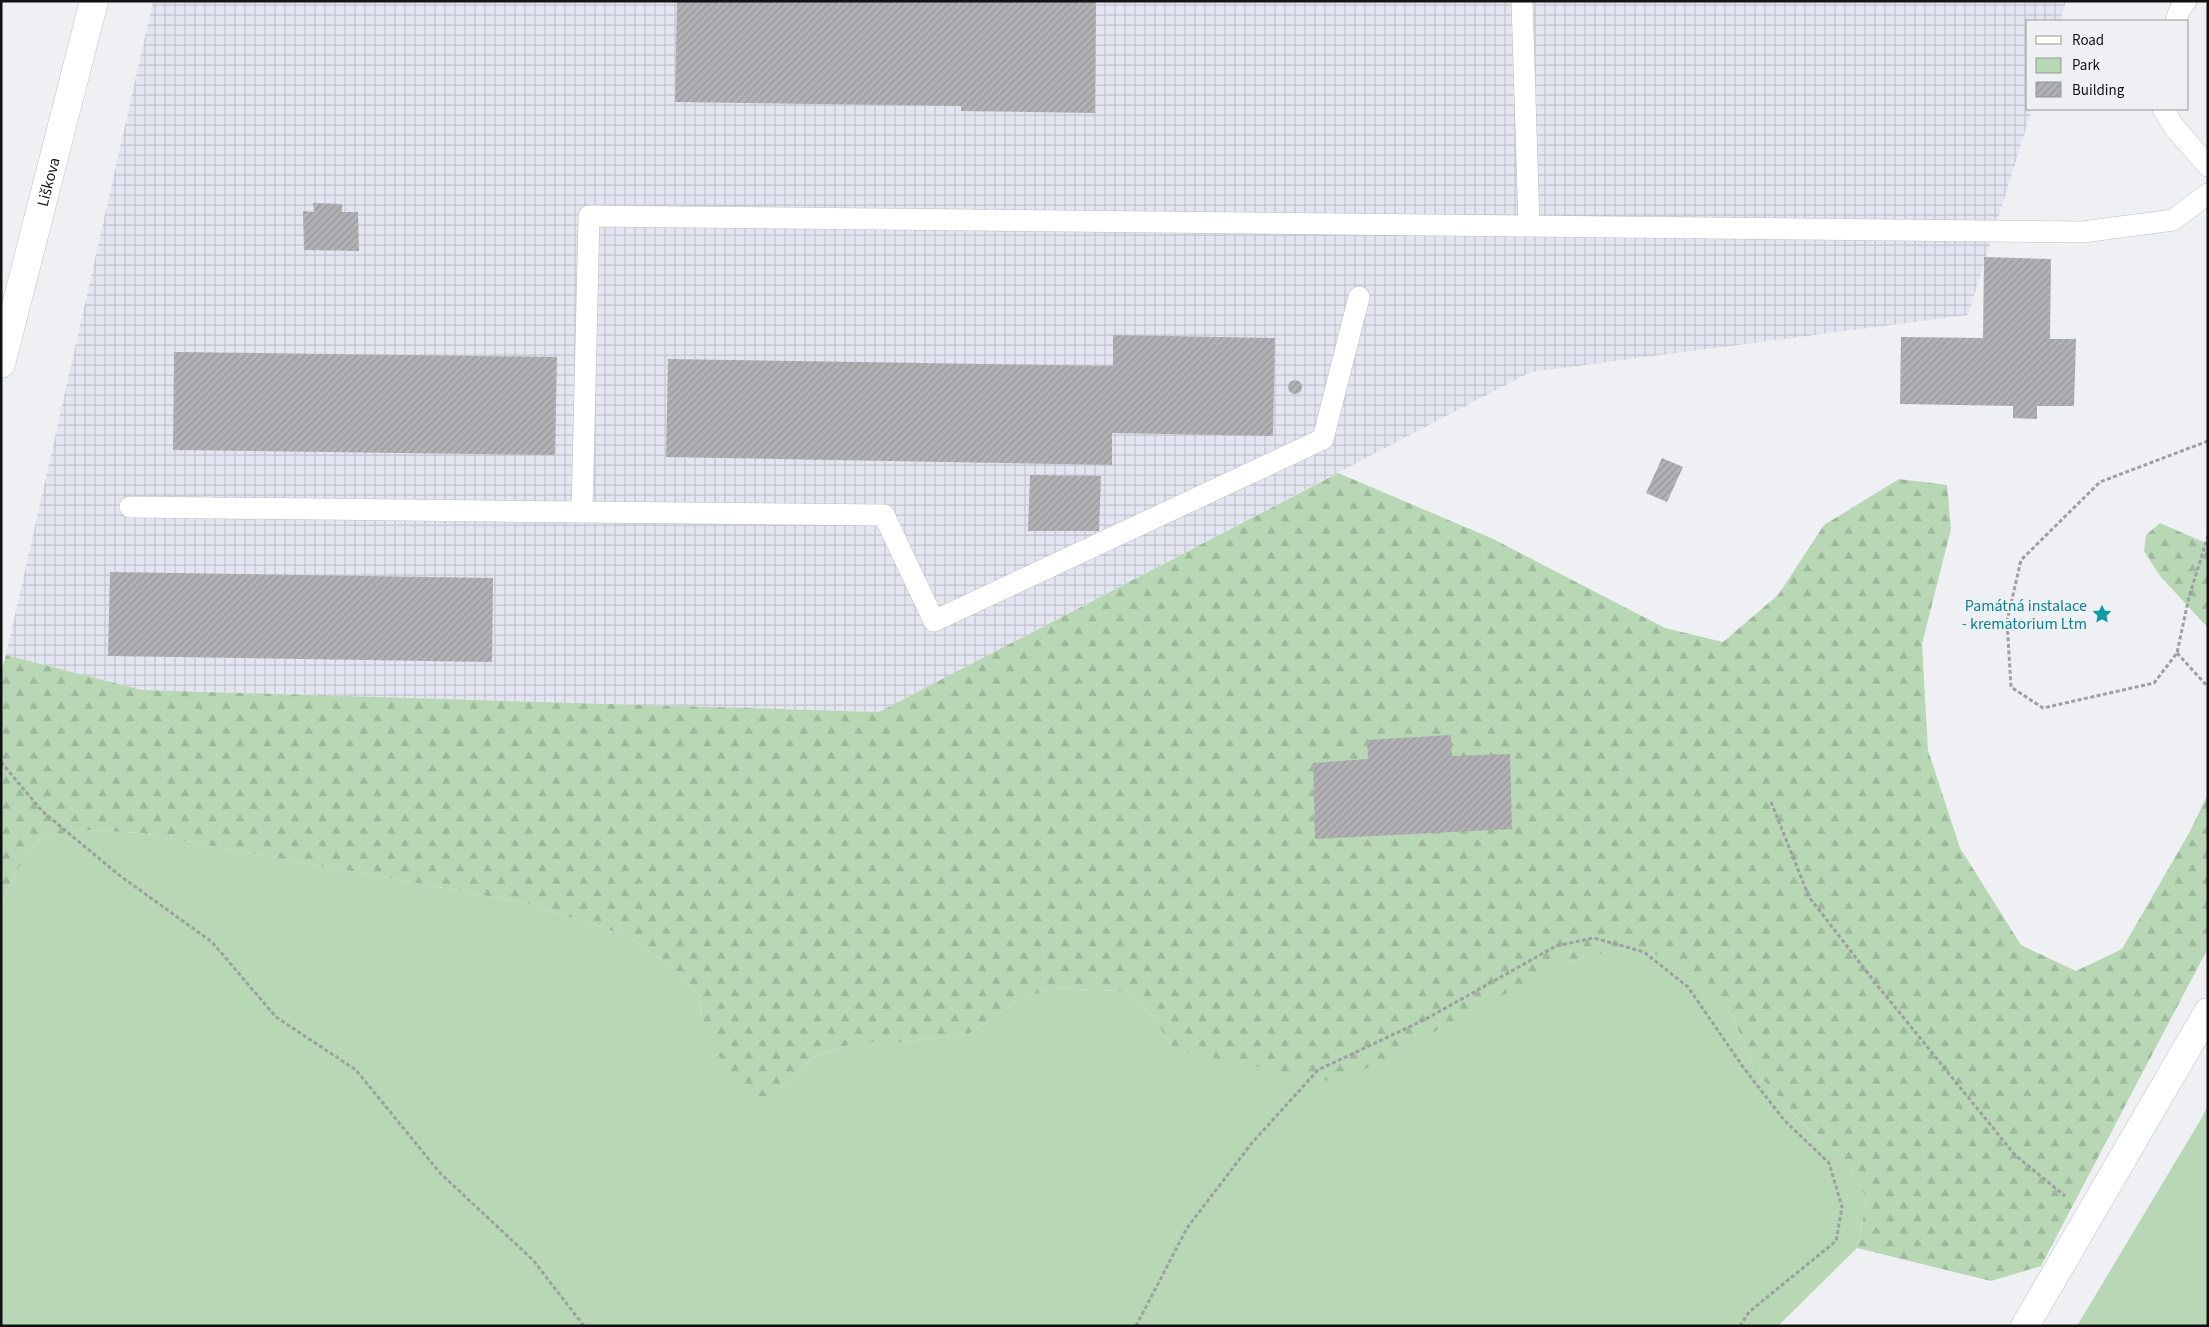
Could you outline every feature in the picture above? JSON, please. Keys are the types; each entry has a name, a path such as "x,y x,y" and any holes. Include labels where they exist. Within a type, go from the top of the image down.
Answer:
{"street":[{"name":"Liškova","path":"1,364 94,1"},
{"path":"2025,1326 2208,1012"}],"lane":[{"path":"1522,1 1529,225"},
{"path":"2176,20 2180,8 2186,1"},
{"path":"2164,110 2174,127 2208,166"},
{"path":"582,512 589,216 2083,232 2173,220 2208,194"},
{"path":"130,507 884,515 934,621 1323,439 1360,297"}],"path":[{"path":"2208,441 2100,482 2021,560 2007,621 2011,687 2043,708 2154,683 2177,653 2189,597 2208,536"},
{"path":"2177,653 2208,687"},
{"path":"1,762 42,811 119,875 212,942 276,1017 356,1070 440,1173 533,1260 584,1326"},
{"path":"1771,802 1809,897 1876,986 2015,1155 2089,1216"},
{"path":"1136,1326 1188,1228 1251,1144 1318,1070 1426,1019 1556,946 1594,938 1644,952 1688,987 1743,1067 1784,1120 1829,1163 1842,1207 1836,1241 1749,1312 1740,1326"}],"shaded area":[{"path":"153,1 2066,1 2060,20 2026,20 2026,110 2032,110 1968,315 1531,372 879,712 142,690 6,655"}],"green space":[{"path":"1338,473 1491,538 1665,628 1723,642 1778,595 1824,525 1899,479 1947,485 1951,529 1922,644 1928,750 1960,848 2021,945 2076,971 2122,949 2189,833 2208,794 2208,948 2041,1266 1991,1281 1857,1248 1867,1199 1842,1154 1805,1126 1756,1072 1733,1017 1703,976 1658,955 1621,948 1557,966 1339,1083 1174,1050 1150,1012 1121,991 1052,988 1014,1002 969,1034 900,1042 857,1042 813,1057 774,1095 758,1097 741,1092 705,1034 698,994 681,974 628,936 526,903 141,833 86,830 41,837 13,876 1,908 1,672 6,655 142,690 879,712"},
{"path":"2160,523 2208,544 2208,628 2160,576 2144,551 2146,535"},
{"path":"86,830 141,833 526,903 628,936 681,974 698,994 705,1034 775,1094 813,1057 857,1042 900,1042 969,1034 1014,1002 1052,988 1121,991 1150,1012 1174,1050 1557,966 1620,948 1658,955 1703,975 1733,1017 1756,1072 1805,1126 1842,1154 1867,1199 1857,1248 1778,1326 1,1326 1,908 13,876 41,837"},
{"path":"2208,1105 2208,1326 2077,1326 2201,1119"}],"building":[{"path":"677,1 1096,1 1095,113 961,111 961,106 675,102"},
{"path":"313,203 342,204 342,212 358,212 359,251 304,250 303,211 314,212"},
{"path":"1984,257 2051,259 2050,339 2076,339 2074,406 2037,406 2037,419 2013,418 2013,406 1900,404 1901,337 1983,338"},
{"path":"1113,335 1275,338 1273,436 1112,433 1112,465 666,457 668,359 1113,366"},
{"path":"174,352 557,357 555,455 173,450"},
{"path":"1295,380 1300,382 1302,387 1300,392 1295,394 1290,392 1288,387 1290,382"},
{"path":"1662,458 1683,467 1667,502 1646,493"},
{"path":"1030,475 1101,476 1099,531 1028,531"},
{"path":"110,572 493,578 492,662 108,656"},
{"path":"1451,735 1452,756 1510,754 1512,829 1315,839 1313,763 1368,759 1367,740"}],"place":[{"name":"Památná instalace - krematorium Ltm","path":"2102,614"}]}
